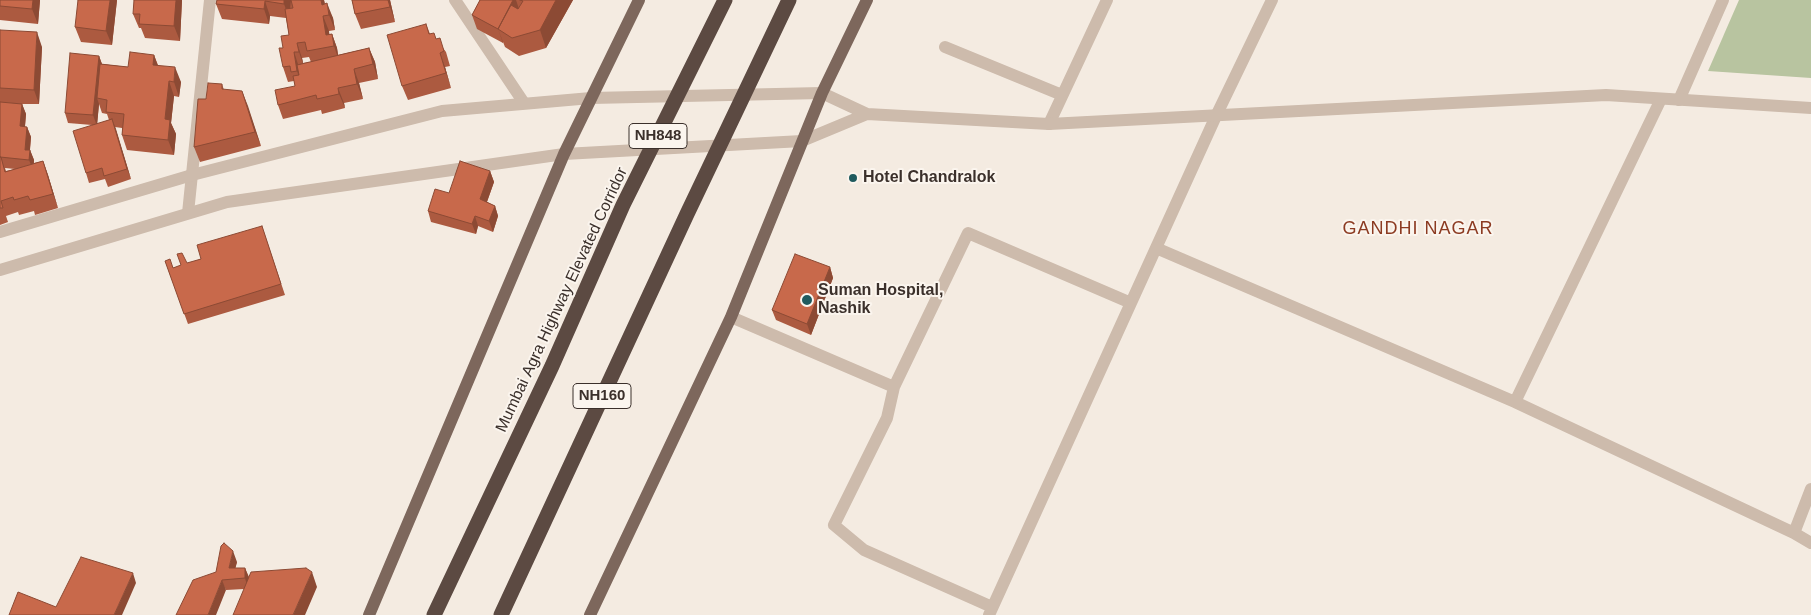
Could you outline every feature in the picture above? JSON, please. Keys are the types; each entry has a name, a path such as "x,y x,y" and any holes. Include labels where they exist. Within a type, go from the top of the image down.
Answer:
{"highway":[{"name":"Mumbai Agra Highway Elevated Corridor","path":"434,615 552,366 623,206 725,0"},
{"name":"NH160","path":"501,615 704,177 789,0"}],"main road":[{"path":"369,615 564,154 639,0"},
{"path":"590,615 731,317 822,93 866,0"}],"street":[{"path":"188,213 210,0"},
{"path":"455,0 524,103"},
{"path":"1049,124 1107,0"},
{"path":"1131,302 968,233 894,387 887,418 834,525 864,550 990,611 1216,116 1272,0"},
{"path":"1679,100 1723,0"},
{"path":"945,47 1062,96"},
{"path":"0,232 192,175 442,111 591,98 822,93 867,114 1049,124 1606,95 1811,108"},
{"path":"1515,402 1661,99"},
{"path":"0,270 227,202 564,154 802,141 867,114"},
{"path":"1156,248 1515,402 1794,533 1811,543"},
{"path":"731,317 894,387"},
{"path":"1794,533 1811,489"}],"green space":[{"path":"1739,0 1811,0 1811,78 1708,71"}],"building":[{"path":"0,0 33,0 32,9 0,6"},
{"path":"78,0 110,0 106,31 75,27"},
{"path":"134,0 176,0 174,26 139,24 140,14 133,14"},
{"path":"217,0 284,0 284,4 265,1 264,9 216,4"},
{"path":"291,0 321,0 322,5 327,3 329,15 323,16 326,35 332,34 334,46 307,51 305,42 297,43 299,52 294,52 297,71 291,72 290,66 283,67 279,48 283,48 281,36 289,35 285,9 293,8"},
{"path":"352,0 388,0 390,7 355,14"},
{"path":"480,0 513,0 498,29 472,15"},
{"path":"520,0 556,0 540,30 512,38 498,29 511,5 518,9 523,1"},
{"path":"426,24 429,34 434,33 436,39 440,38 444,51 440,53 446,73 402,86 387,35"},
{"path":"0,30 37,32 34,90 0,88"},
{"path":"369,48 373,64 354,69 357,84 338,88 339,94 317,99 316,95 278,105 275,90 295,86 293,76 299,75 297,65"},
{"path":"130,52 154,55 153,65 175,67 174,82 169,81 165,119 170,120 168,140 122,135 124,114 106,112 107,100 97,98 100,64 128,67"},
{"path":"70,53 99,56 93,115 65,113"},
{"path":"208,83 222,84 222,89 242,91 255,132 194,147 198,99 206,99"},
{"path":"0,102 22,104 20,126 27,127 25,150 30,150 29,160 0,157"},
{"path":"112,119 127,169 104,176 102,168 86,173 73,131"},
{"path":"0,157 5,172 43,161 53,194 30,200 28,196 14,200 13,197 1,201 3,208 0,208"},
{"path":"460,161 490,171 480,199 495,206 489,221 475,216 472,224 428,211 435,189 449,193"},
{"path":"262,226 281,284 184,314 165,261 170,259 173,268 181,265 177,254 182,253 187,263 201,259 197,245"},
{"path":"795,254 830,267 807,324 772,310"},
{"path":"224,543 233,551 229,568 245,568 245,578 222,580 208,615 176,615 193,580 216,572 221,546"},
{"path":"81,557 133,573 114,615 9,615 18,592 56,607"},
{"path":"306,568 312,572 293,615 233,615 251,572"}],"place":[{"name":"Hotel Chandralok","path":"853,178"},
{"name":"Suman Hospital, Nashik","path":"807,300"}],"district":[{"name":"GANDHI NAGAR","path":"1418,229"}]}
